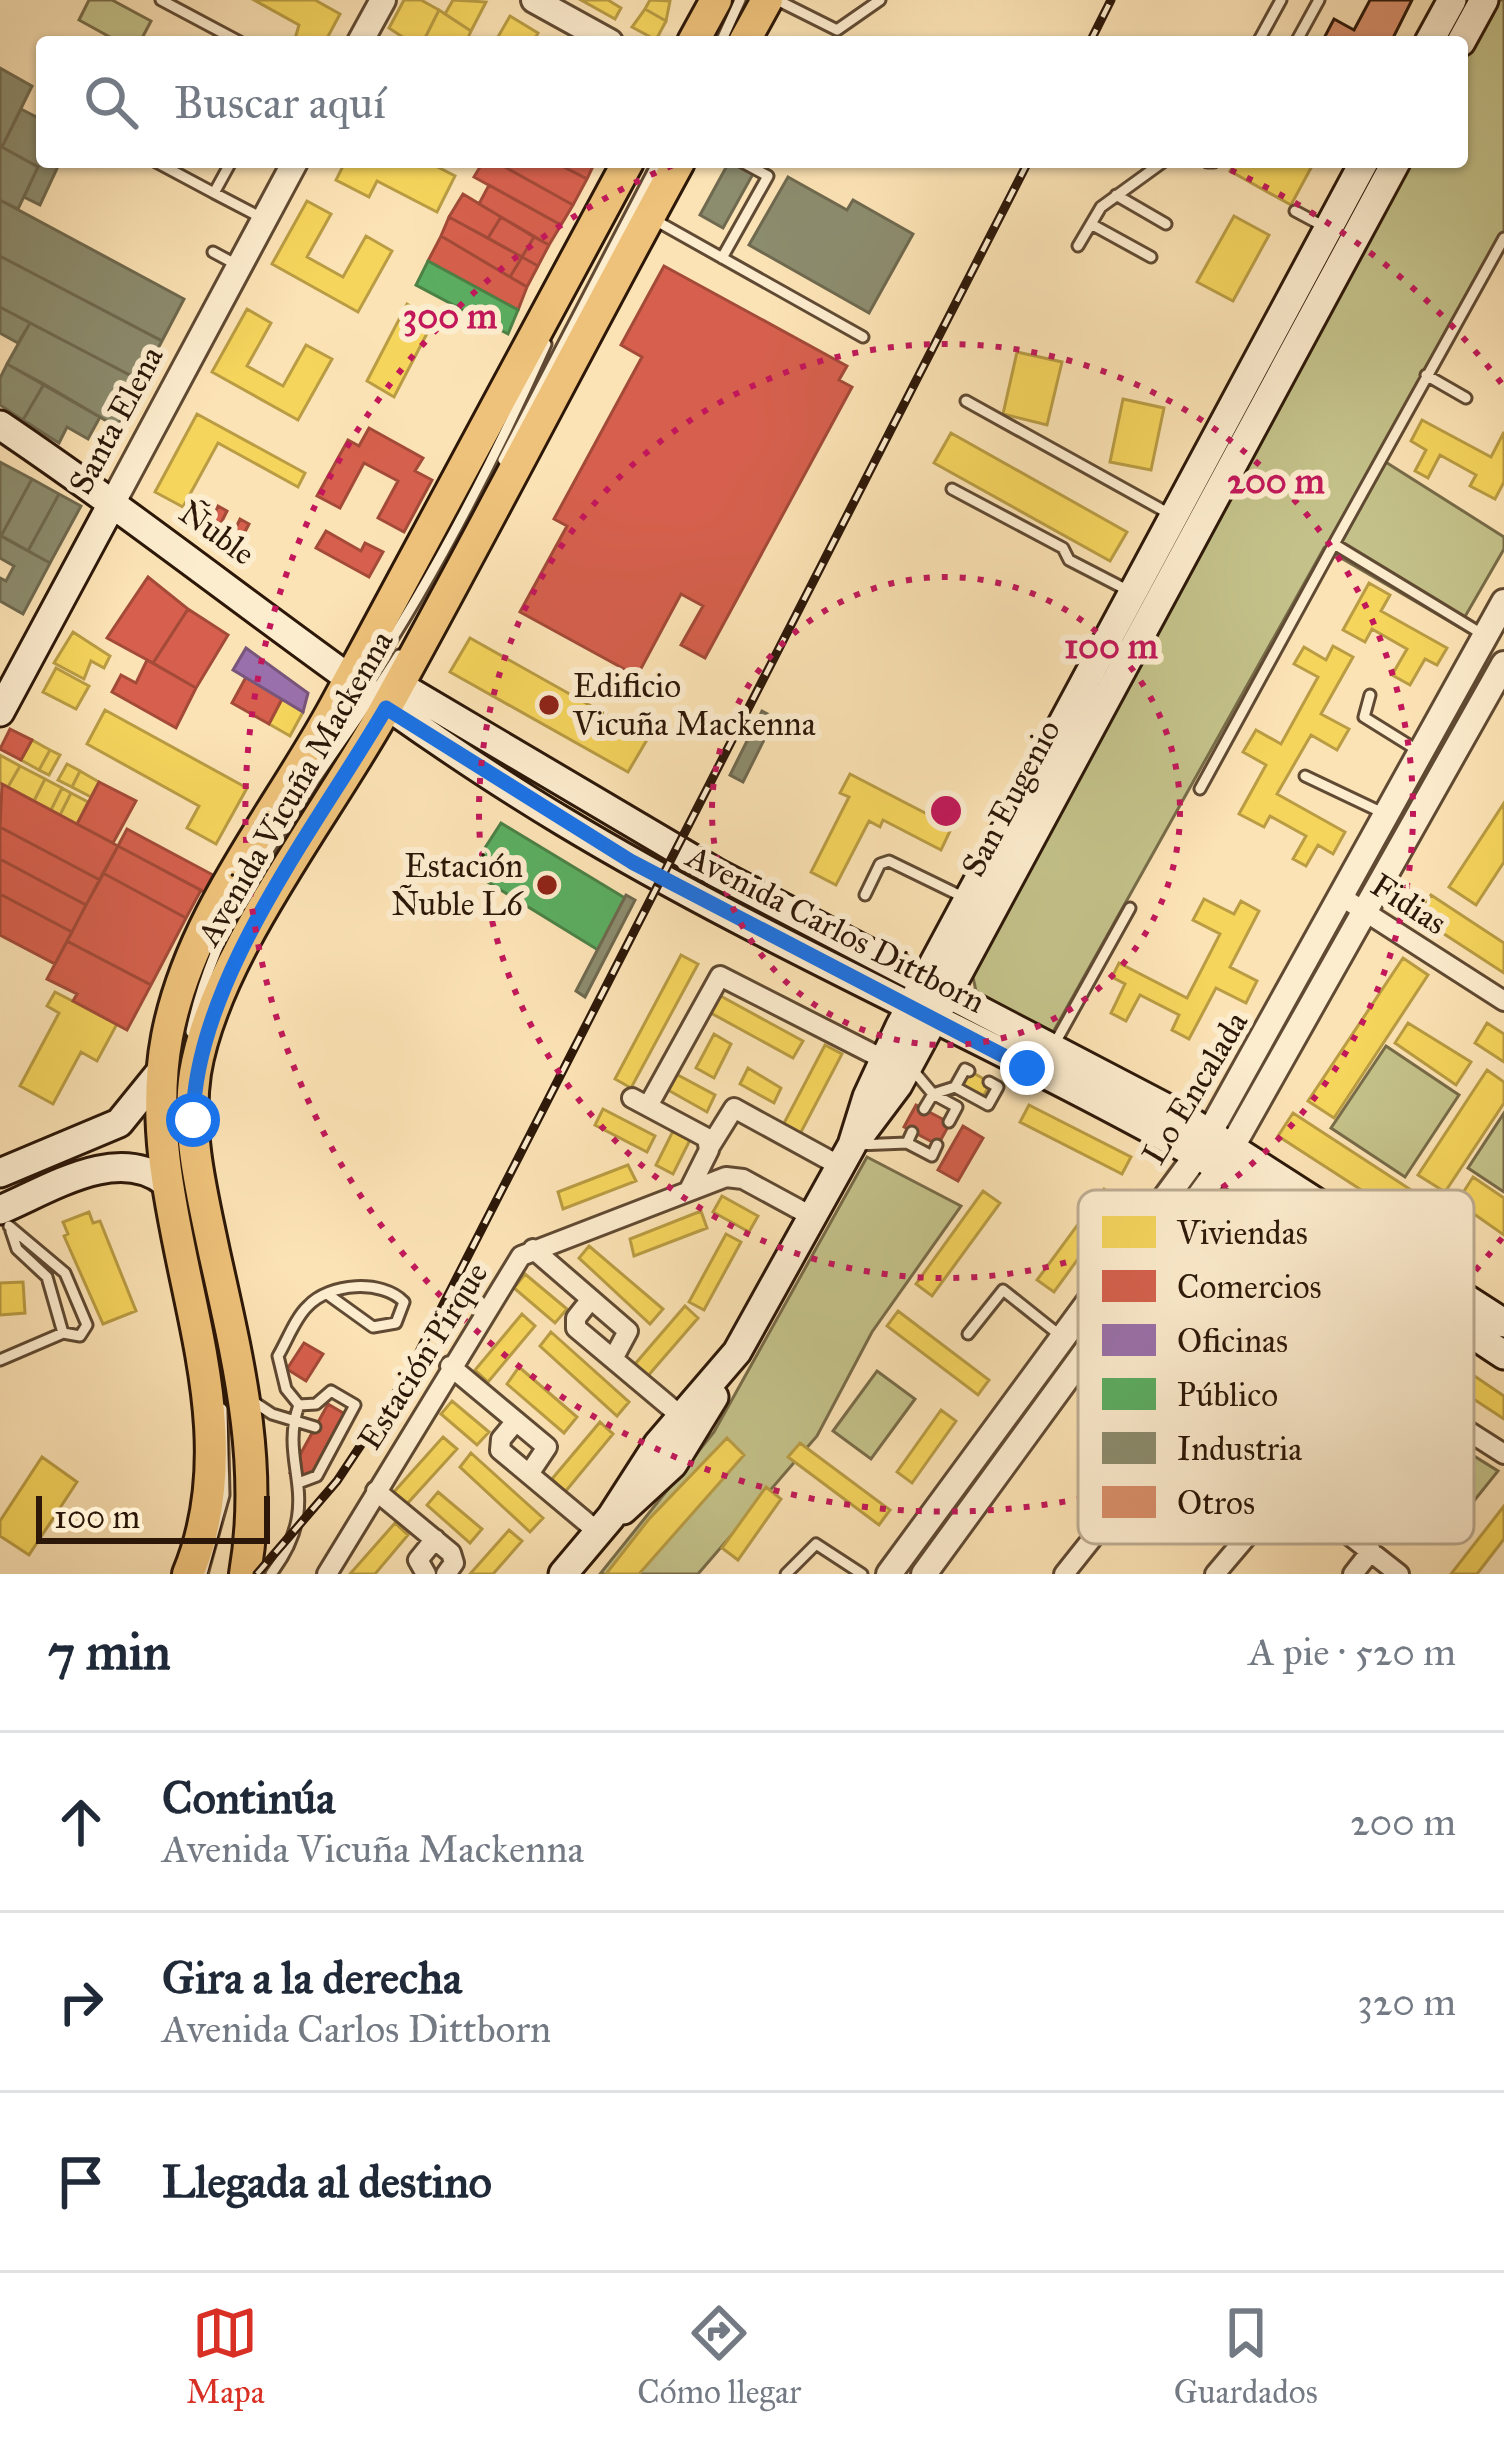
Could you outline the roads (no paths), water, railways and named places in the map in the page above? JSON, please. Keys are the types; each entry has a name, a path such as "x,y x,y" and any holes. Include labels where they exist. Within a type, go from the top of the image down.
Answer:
{"main road":[{"path":"696,36 716,0"},
{"path":"747,36 767,0"},
{"path":"1432,36 1452,0"},
{"path":"1464,36 1484,0"},
{"name":"Avenida Vicuña Mackenna","path":"245,1574 253,1472 244,1395 198,1172 195,1075 207,1026 625,168"},
{"name":"Avenida Vicuña Mackenna","path":"188,1574 207,1515 214,1452 165,1182 162,1070 174,1005 197,944 376,686 676,168"},
{"name":"San Eugenio","path":"1274,358 1328,229 1359,168"},
{"name":"San Eugenio","path":"605,1525 640,1499 674,1463 846,1156 1274,358 1392,168"},
{"name":"San Eugenio","path":"936,987 968,899 1131,592 1172,516 1252,399"},
{"name":"Ñuble","path":"0,425 376,686"},
{"name":"Santa Elena","path":"0,712 113,502"},
{"path":"95,535 141,523"},
{"name":"Avenida Carlos Dittborn","path":"376,686 715,872 1053,1048 1281,1190"},
{"name":"Avenida Carlos Dittborn","path":"376,686 632,862 1027,1068 1215,1151 1269,1190"},
{"path":"0,1173 82,1142 126,1117 162,1070"},
{"path":"82,1142 92,1156 92,1173"},
{"path":"4,1215 92,1173 130,1166 165,1182"},
{"name":"Avenida Carlos Dittborn","path":"1474,1305 1504,1323"},
{"name":"Avenida Carlos Dittborn","path":"1474,1335 1504,1355"},
{"name":"San Eugenio","path":"562,1574 605,1525 641,1468 682,1417 722,1376"}],"street":[{"path":"364,36 383,0"},
{"path":"534,0 599,36"},
{"name":"Santa Elena","path":"113,502 292,168"},
{"name":"Lo Encalada","path":"1198,1190 1242,1076 1504,602"},
{"name":"Lo Encalada","path":"1177,1190 1266,1090 1366,911 1498,692 1504,664"},
{"path":"1467,672 1498,692"},
{"name":"Fidias","path":"1342,897 1504,1001"},
{"path":"710,1148 704,1135 640,1102 720,976 896,1062"},
{"path":"1242,1076 1266,1090"},
{"path":"689,1190 734,1108 846,1156"},
{"name":"Estación Pirque","path":"327,1574 516,1261 532,1250 735,1177 813,1216"},
{"path":"532,1250 628,1331 613,1359"},
{"path":"591,1299 574,1326 682,1417"},
{"name":"Lo Encalada","path":"889,1574 1078,1318"},
{"path":"1070,1329 1078,1332"},
{"name":"Lo Encalada","path":"924,1574 1078,1365"},
{"path":"450,1366 548,1450 529,1474"},
{"path":"516,1421 499,1448 605,1525"},
{"path":"1474,1435 1504,1454"},
{"path":"376,1491 453,1556 446,1574"},
{"path":"426,1574 418,1560 435,1539"},
{"path":"1064,1574 1088,1544"},
{"path":"1215,1574 1240,1544"},
{"path":"1361,1544 1400,1574"},
{"path":"1353,1574 1371,1552"}],"lane":[{"path":"161,0 229,36"},
{"path":"710,36 730,0"},
{"path":"725,36 740,0"},
{"path":"777,0 846,33 880,0"},
{"path":"1261,36 1281,0"},
{"path":"1299,36 1318,0"},
{"path":"167,168 264,220"},
{"path":"214,193 228,168"},
{"path":"202,1574 220,1519 226,1447 173,1151 175,1072 184,1015 222,920 376,686 476,497 565,302 638,168"},
{"path":"235,1574 242,1510 242,1435 183,1161 186,1060 220,940 298,805 376,686 655,168"},
{"path":"722,258 768,176 753,168"},
{"path":"1078,246 1090,224 1116,196 1154,168"},
{"path":"1116,196 1166,224"},
{"path":"1294,211 1328,229"},
{"path":"650,216 863,337"},
{"path":"1090,224 1151,257"},
{"path":"1200,789 1504,238"},
{"path":"213,252 239,266"},
{"path":"1426,375 1466,398"},
{"path":"966,401 1172,516"},
{"path":"952,488 1063,548 1069,560 1131,592"},
{"path":"1334,544 1486,637"},
{"path":"1370,695 1364,717 1422,752"},
{"path":"1305,776 1388,816"},
{"path":"865,896 880,864 889,861 968,899"},
{"path":"1053,1048 1130,908"},
{"path":"924,1109 933,1094 955,1087 967,1070 962,1035"},
{"path":"896,1062 933,1094 958,1107 988,1105"},
{"path":"988,1105 994,1084 1027,1068"},
{"path":"955,1087 988,1105"},
{"path":"949,1122 958,1107"},
{"path":"846,1156 910,1137 932,1156 937,1145"},
{"path":"4,1215 17,1249 47,1277 63,1334"},
{"path":"0,1360 63,1334 80,1336 88,1317 65,1273 4,1215"},
{"path":"299,1405 286,1389 278,1356 309,1304 330,1296 358,1286 387,1288 404,1302 404,1311 396,1323 373,1327 330,1296"},
{"path":"968,1334 1004,1290 1070,1329"},
{"path":"299,1405 316,1404 331,1391 355,1405 317,1476 301,1482"},
{"path":"244,1395 293,1422 315,1427"},
{"path":"271,1574 298,1525 301,1482 293,1422 299,1405"},
{"path":"786,1574 816,1544 862,1574"}],"railway":[{"path":"1093,36 1111,0"},
{"path":"257,1574 337,1481 406,1377 1025,168"}],"place":[{"name":"Edificio Vicuña Mackenna","path":"549,705"},
{"name":"Estación Ñuble L6","path":"547,885"}]}
